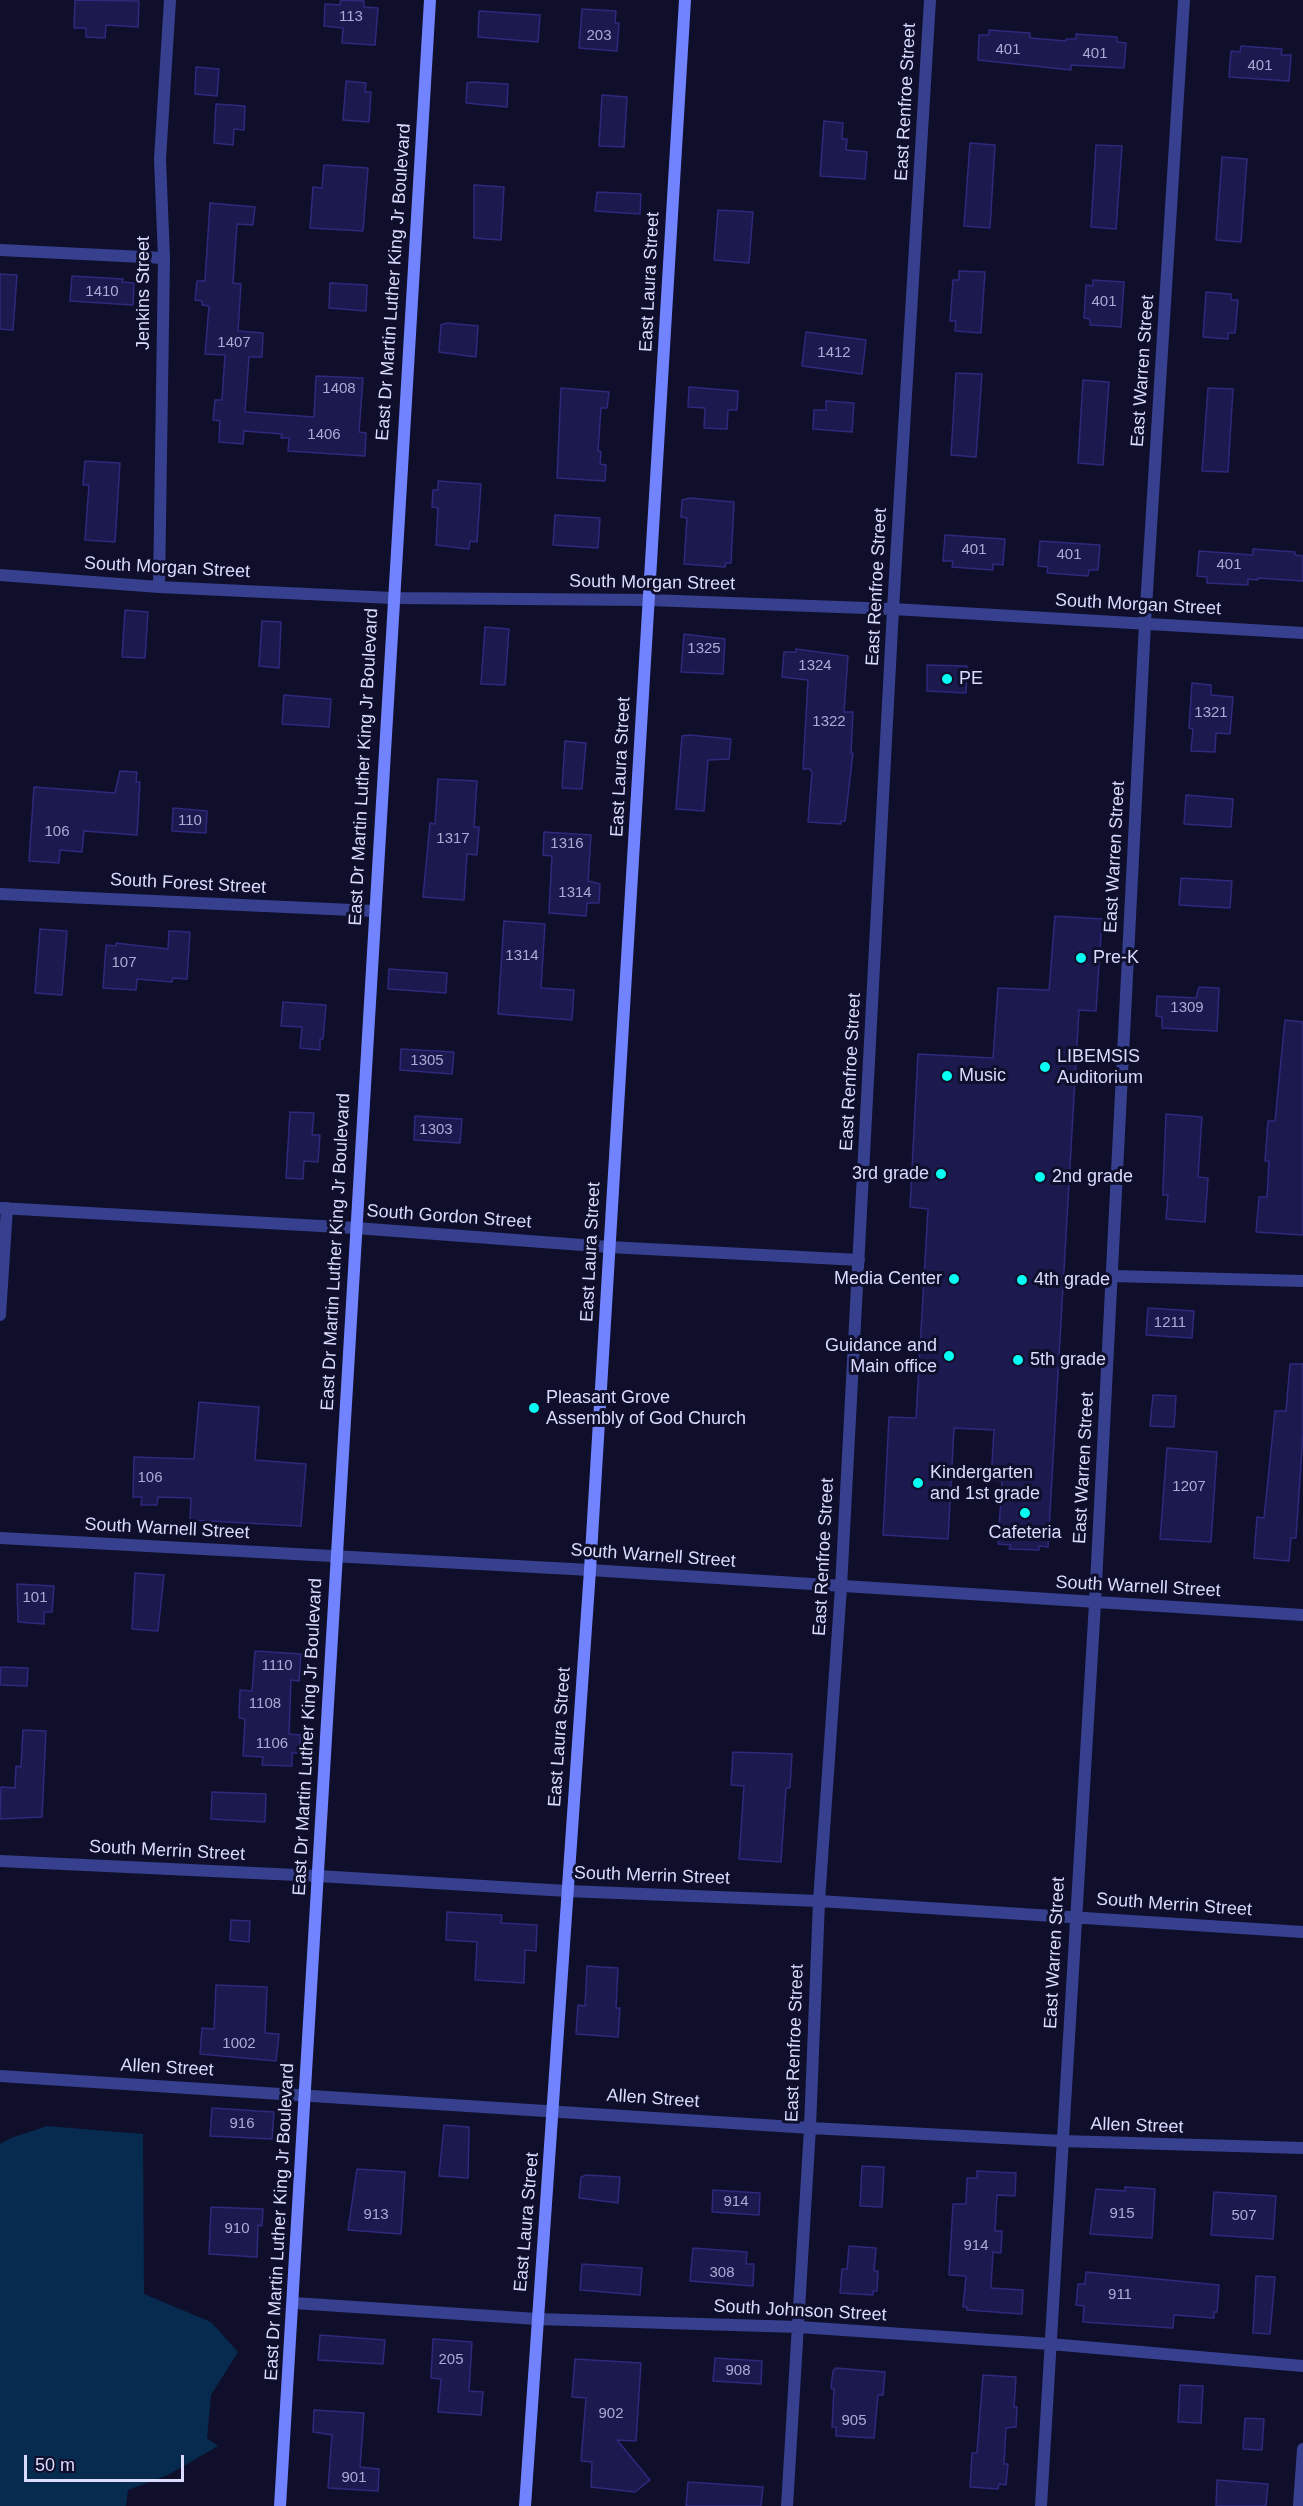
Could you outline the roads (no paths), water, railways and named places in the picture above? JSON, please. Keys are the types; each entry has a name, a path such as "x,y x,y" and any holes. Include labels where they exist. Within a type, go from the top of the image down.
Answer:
{"street":[{"name":"Jenkins Street","path":"159,587 164,258 160,159 170,0"},
{"name":"East Dr Martin Luther King Jr Boulevard","path":"280,2506 294,2303 374,911 430,0"},
{"name":"East Laura Street","path":"525,2506 590,1570 685,0"},
{"name":"East Renfroe Street","path":"788,2506 810,2128 819,1901 841,1587 893,609 930,0"},
{"name":"East Warren Street","path":"1041,2506 1095,1603 1145,623 1184,0"},
{"path":"0,250 164,258"},
{"name":"South Morgan Street","path":"0,575 159,587 393,598 649,600 893,609 1303,633"},
{"name":"South Forest Street","path":"0,894 374,911"},
{"path":"0,1315 4,1208"},
{"name":"South Gordon Street","path":"4,1208 356,1228 609,1247 859,1260"},
{"path":"1112,1276 1303,1281"},
{"name":"South Warnell Street","path":"0,1538 590,1570 1303,1615"},
{"name":"South Merrin Street","path":"0,1861 318,1876 567,1891 819,1901 1303,1932"},
{"name":"Allen Street","path":"0,2076 810,2128 1062,2141 1303,2148"},
{"name":"South Johnson Street","path":"294,2303 537,2319 799,2327 1050,2344 1303,2366"},
{"path":"1299,2506 1303,2449"}],"water":[{"path":"47,2126 143,2134 144,2294 211,2322 238,2352 211,2395 207,2438 218,2446 168,2475 128,2490 126,2506 0,2506 0,2144"}],"place":[{"name":"PE","path":"947,679"},
{"name":"Pre-K","path":"1081,958"},
{"name":"LIBEMSIS Auditorium","path":"1045,1067"},
{"name":"Music","path":"947,1076"},
{"name":"3rd grade","path":"941,1174"},
{"name":"2nd grade","path":"1040,1177"},
{"name":"Media Center","path":"954,1279"},
{"name":"4th grade","path":"1022,1280"},
{"name":"Guidance and Main office","path":"949,1356"},
{"name":"5th grade","path":"1018,1360"},
{"name":"Pleasant Grove Assembly of God Church","path":"534,1408"},
{"name":"Kindergarten and 1st grade","path":"918,1483"},
{"name":"Cafeteria","path":"1025,1513"}]}
